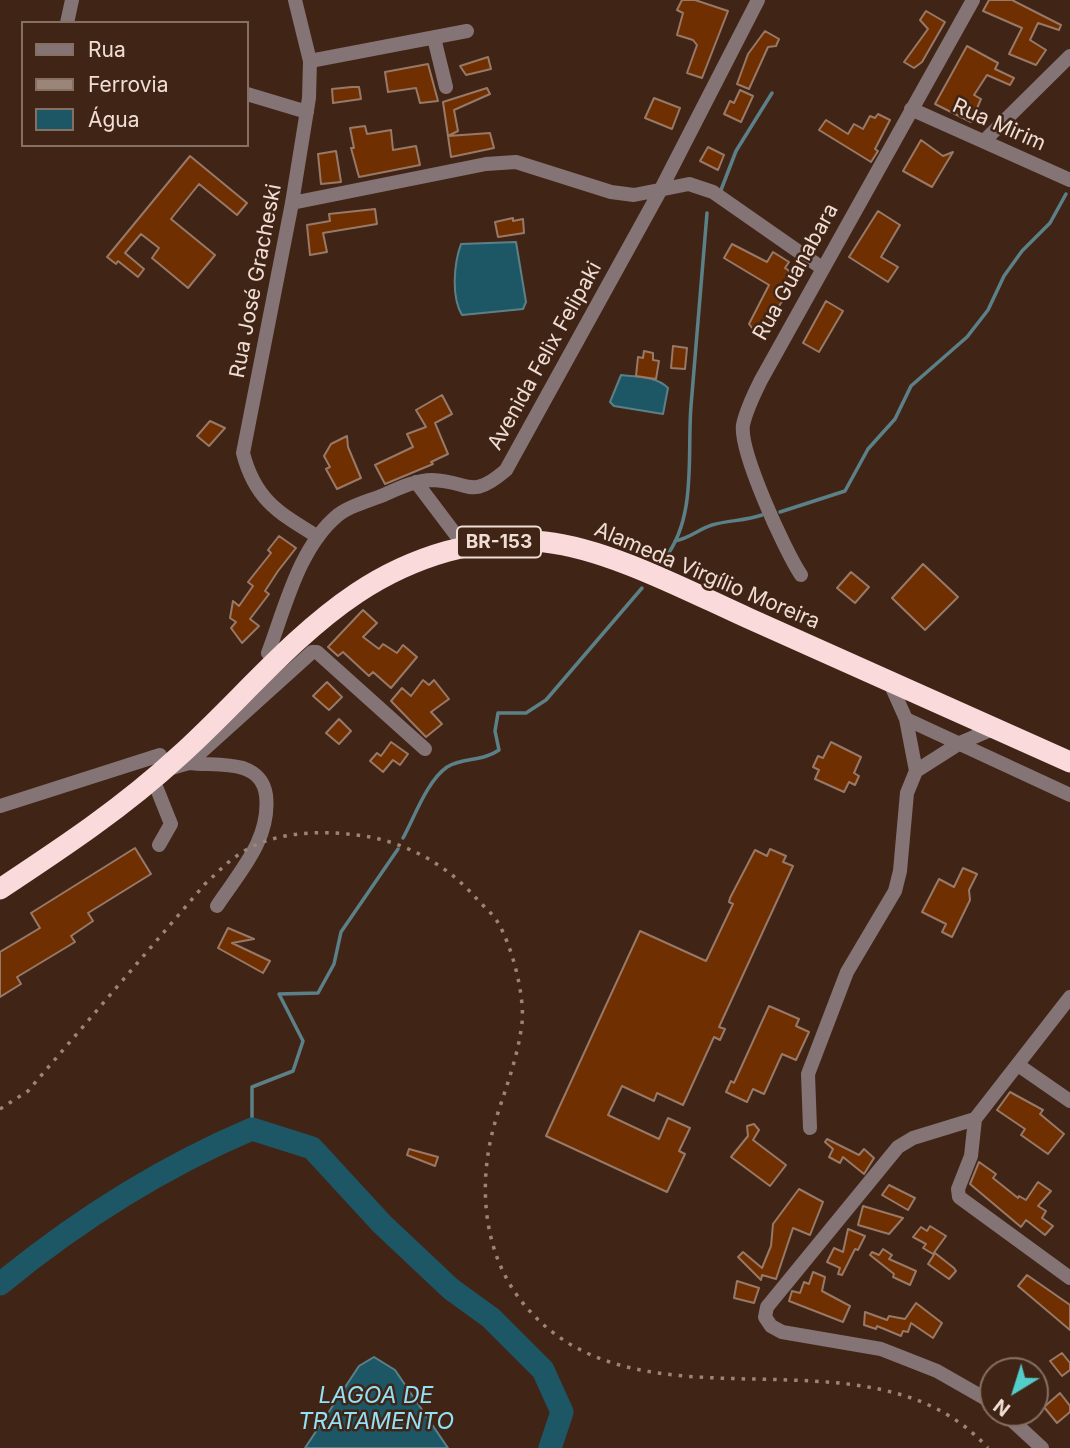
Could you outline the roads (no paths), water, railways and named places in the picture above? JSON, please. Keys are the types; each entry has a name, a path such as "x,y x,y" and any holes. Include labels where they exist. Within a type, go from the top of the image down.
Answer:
{"highway":[{"name":"Alameda Virgílio Moreira","path":"0,873 159,768 268,653 348,583 395,556 456,535 502,529 547,529 592,538 704,584 965,703 1070,747"},
{"name":"Alameda Virgílio Moreira","path":"0,889 92,828 356,594 400,568 455,548 503,542 544,542 589,551 1070,762"}],"street":[{"path":"67,21 72,0"},
{"name":"Rua José Gracheski","path":"295,0 310,61 307,112 243,453 249,477 263,499 318,537"},
{"name":"Avenida Felix Felipaki","path":"268,653 296,579 318,537 339,514 416,482 433,480 476,488 490,484 506,470 660,191 758,0"},
{"name":"Rua Guanabara","path":"801,575 784,545 745,455 743,427 761,380 973,0"},
{"path":"310,61 467,31"},
{"path":"434,38 446,87"},
{"path":"984,141 1070,56"},
{"path":"248,94 307,112"},
{"name":"Rua Mirim","path":"911,109 1070,180"},
{"path":"292,203 486,163 516,162 611,192 634,195 690,184 713,192 822,268"},
{"path":"416,482 456,535"},
{"path":"189,763 312,652 317,652 425,749"},
{"path":"810,1128 808,1074 847,972 895,891 904,845 907,793 916,771 906,719 889,681"},
{"path":"906,719 1070,795"},
{"path":"916,771 960,743 995,728"},
{"path":"0,806 189,763 241,767 257,774 265,785 268,815 259,844 216,906"},
{"path":"159,768 171,824 159,845"},
{"path":"1070,997 975,1119 971,1156 958,1189 959,1197 1070,1278"},
{"path":"1018,1065 1070,1101"},
{"path":"975,1119 913,1138 898,1147 768,1307 765,1317 771,1326 782,1332 881,1349 937,1371 979,1395"},
{"path":"1019,1427 1042,1448"}],"water":[{"path":"516,242 526,302 523,309 462,315 456,299 455,280 461,244"},
{"path":"621,375 652,379 668,388 663,414 614,406 610,402"},
{"name":"LAGOA DE TRATAMENTO","path":"374,1357 395,1370 448,1448 305,1448 359,1366"}],"waterway":[{"path":"721,190 736,151 772,93"},
{"path":"780,512 845,491 868,449 895,419 911,386 967,337 988,310 1004,276 1022,251 1050,223 1066,194"},
{"path":"665,558 675,542 686,505 691,406 707,213"},
{"path":"675,541 712,525 762,515"},
{"path":"403,838 427,790 440,773 453,764 499,750 495,731 498,713 526,713 546,700 642,588"},
{"path":"252,1129 252,1087 293,1071 303,1041 279,994 318,993 334,964 341,932 398,849"},
{"path":"0,1284 59,1239 120,1198 185,1161 252,1129 312,1148 382,1224 451,1289 491,1318 543,1370 562,1412 550,1448"}],"railway":[{"path":"0,1109 28,1091 205,884 238,855 268,840 302,834 354,835 400,846 441,867 490,912 503,931 516,971 522,1023 515,1060 490,1142 485,1188 490,1235 506,1278 519,1298 567,1342 623,1366 685,1376 816,1381 879,1389 937,1409 988,1448"}]}
